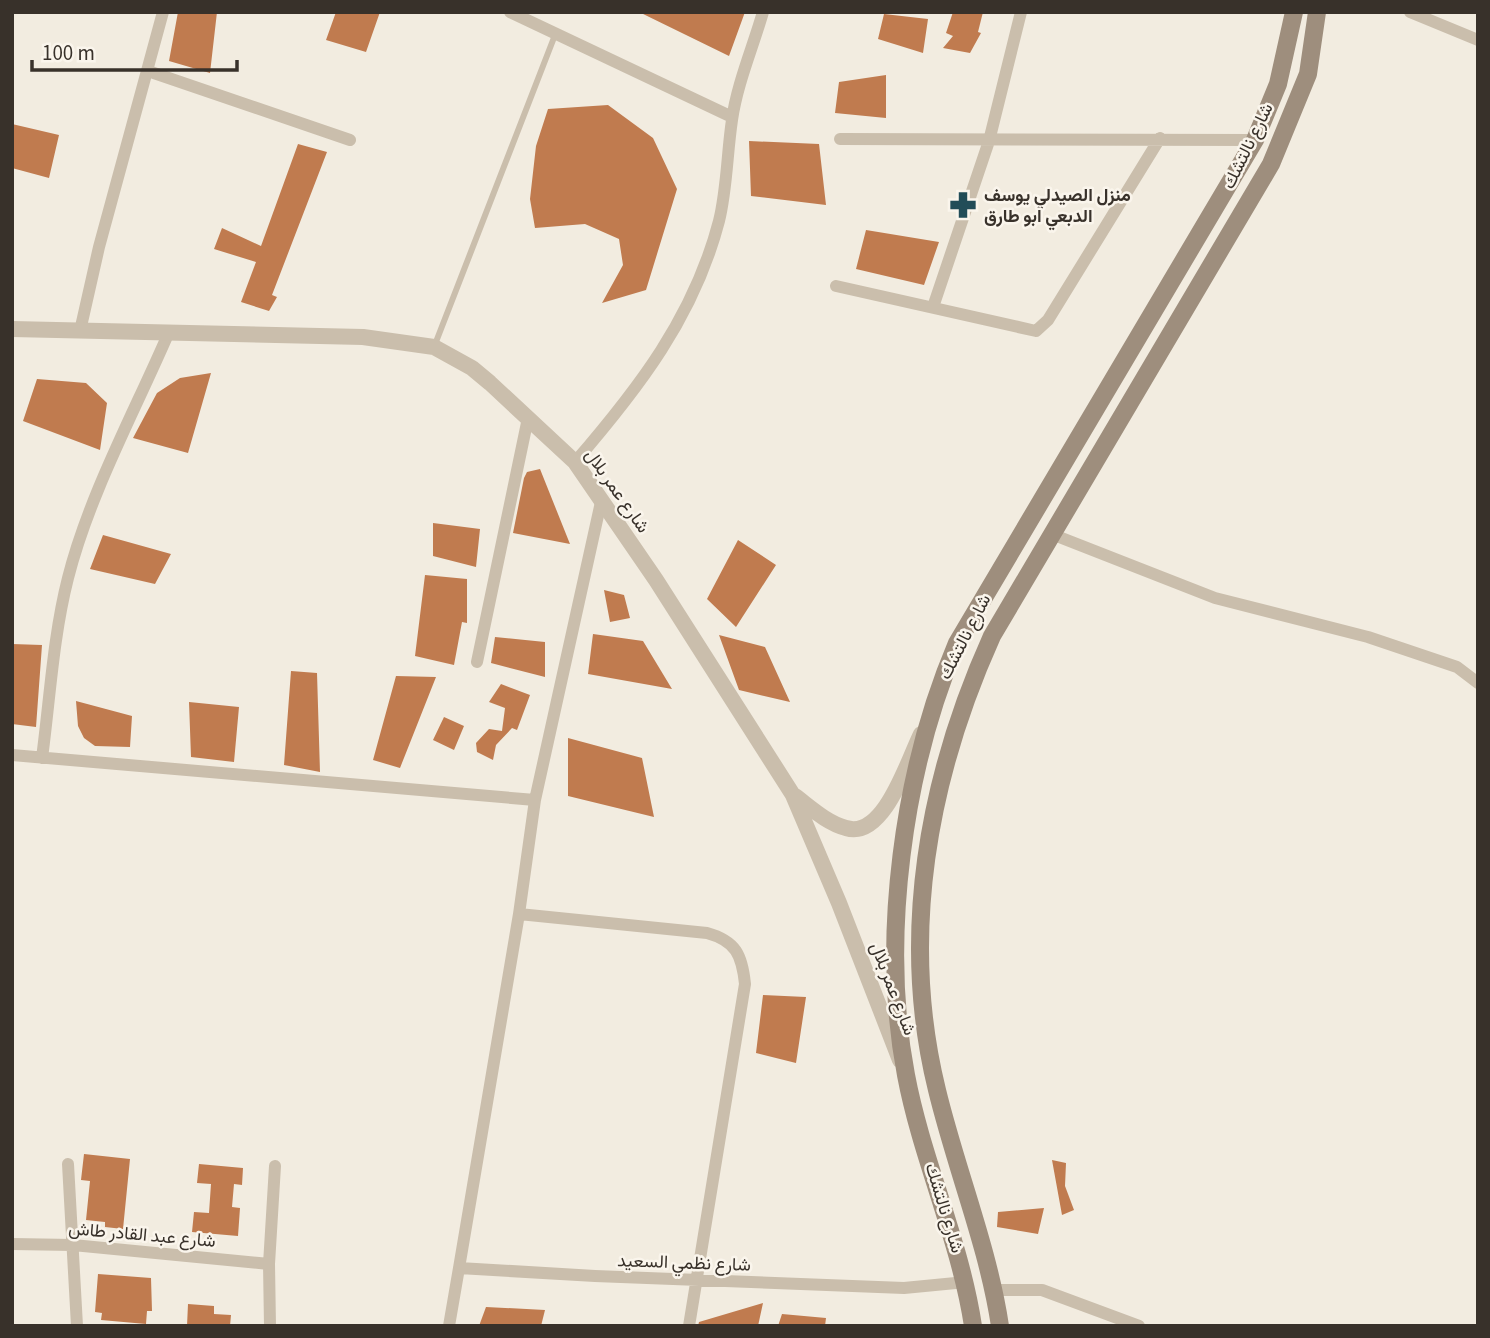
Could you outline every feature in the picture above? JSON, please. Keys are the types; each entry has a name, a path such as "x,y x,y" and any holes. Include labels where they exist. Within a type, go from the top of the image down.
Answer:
{"main road":[{"name":"شارع نالتشك","path":"973,1326 966,1282 906,1076 896,955 898,909 911,796 931,712 957,643 981,600 1255,140 1278,84 1294,12"},
{"name":"شارع نالتشك","path":"1000,1326 994,1290 951,1147 930,1061 921,958 923,877 940,778 962,704 992,636 1271,164 1308,74 1317,12"}],"street":[{"path":"80,331 99,247 163,12"},
{"path":"510,12 732,117"},
{"path":"575,462 643,381 680,322 696,288 720,219 732,117 763,12"},
{"path":"933,307 989,141 1021,12"},
{"path":"1410,12 1478,40"},
{"path":"148,71 350,140"},
{"path":"836,286 1022,330 1042,328 1160,138"},
{"path":"840,139 1255,140"},
{"name":"شارع عمر بلال","path":"12,329 363,337 434,347 472,368 575,462 656,580 793,795 906,1076"},
{"path":"42,758 58,628 68,576 92,508 169,332"},
{"path":"477,662 528,418"},
{"path":"449,1326 519,914 535,800 601,502"},
{"path":"1054,535 1215,598 1368,637 1457,667 1478,683"},
{"path":"793,795 826,819 847,829 864,829 876,821 890,800 931,712"},
{"path":"12,755 535,800"},
{"path":"519,914 707,933 733,944 740,953 745,984 689,1326"},
{"path":"68,1164 77,1326"},
{"path":"270,1326 269,1264 275,1166"},
{"name":"شارع عبد القادر طاش","path":"12,1244 73,1245 269,1264"},
{"name":"شارع نظمي السعيد","path":"459,1268 697,1281 904,1287 966,1282"},
{"path":"994,1290 1042,1290 1139,1326"}],"lane":[{"path":"434,347 555,35"}],"building":[{"path":"178,12 217,12 210,73 169,61"},
{"path":"336,12 380,12 366,52 326,40"},
{"path":"639,12 745,12 729,56"},
{"path":"953,12 983,12 978,32 981,33 970,53 943,48 953,36 946,33"},
{"path":"884,14 928,19 923,53 878,39"},
{"path":"886,75 886,118 835,113 839,82"},
{"path":"608,105 653,138 677,189 646,290 602,303 623,265 619,239 585,224 535,228 530,199 536,146 548,109"},
{"path":"12,124 59,135 49,178 12,168"},
{"path":"749,141 819,144 826,205 751,196"},
{"path":"298,144 327,152 272,295 277,297 269,311 241,302 256,262 214,249 222,228 261,246"},
{"path":"866,230 939,242 924,285 856,269"},
{"path":"211,373 188,453 133,438 157,393 180,378"},
{"path":"37,379 86,383 107,403 100,450 23,421"},
{"path":"540,469 570,544 513,533 524,478 527,472"},
{"path":"433,523 480,529 476,567 433,556"},
{"path":"103,535 171,554 155,584 90,569"},
{"path":"738,540 776,565 736,627 707,599"},
{"path":"425,575 467,579 467,623 462,622 454,665 415,656"},
{"path":"604,590 624,595 630,618 610,622"},
{"path":"593,634 643,641 672,689 588,674"},
{"path":"719,635 765,647 790,702 739,690"},
{"path":"495,637 545,642 545,677 491,663"},
{"path":"12,644 42,645 36,727 12,724"},
{"path":"291,671 317,673 320,772 284,765"},
{"path":"396,676 436,677 400,768 373,760"},
{"path":"501,684 530,695 517,730 512,728 496,745 493,760 477,752 476,743 489,729 502,731 505,708 489,702"},
{"path":"76,701 132,716 130,747 95,746 84,738 78,726"},
{"path":"189,702 239,707 234,762 191,757"},
{"path":"444,717 464,726 454,750 433,740"},
{"path":"568,738 642,758 654,817 568,796"},
{"path":"763,995 806,997 796,1063 756,1053"},
{"path":"84,1154 130,1159 123,1229 105,1227 105,1222 86,1220 90,1181 81,1180"},
{"path":"1052,1160 1066,1163 1065,1186 1074,1210 1062,1215"},
{"path":"199,1164 243,1168 242,1185 234,1184 232,1207 240,1208 238,1236 192,1232 194,1212 209,1213 211,1184 197,1183"},
{"path":"1044,1208 1038,1234 997,1227 998,1212"},
{"path":"98,1274 151,1278 152,1311 147,1311 146,1324 101,1320 102,1313 95,1312"},
{"path":"763,1303 758,1326 698,1326 699,1322"},
{"path":"188,1304 214,1306 214,1314 231,1315 230,1326 187,1326"},
{"path":"486,1307 545,1310 541,1326 479,1326"},
{"path":"782,1314 826,1318 825,1326 778,1326"}],"place":[{"name":"منزل الصيدلي يوسف الدبعي ابو طارق","path":"963,205"}]}
